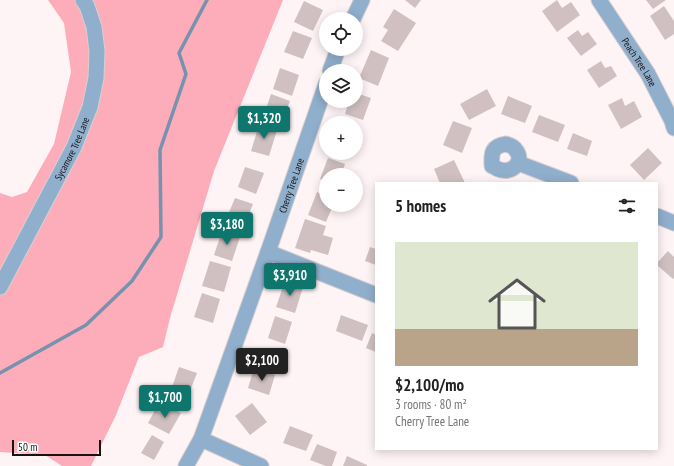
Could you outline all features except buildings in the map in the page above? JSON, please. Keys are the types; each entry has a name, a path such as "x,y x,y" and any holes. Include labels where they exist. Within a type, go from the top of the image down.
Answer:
{"street":[{"name":"Sycamore Tree Lane","path":"0,287 74,147 90,107 96,78 97,51 94,27 90,13 83,0"},
{"path":"356,12 362,0"},
{"name":"Peach Tree Lane","path":"599,0 648,74 672,121 674,128"},
{"name":"Cherry Tree Lane","path":"186,466 201,440 319,104"},
{"path":"518,163 568,182"},
{"path":"658,216 674,223"},
{"path":"268,252 375,295"},
{"path":"201,440 261,466"}],"shaded area":[{"path":"48,0 283,0 214,171 170,318 163,347 139,357 116,415 91,466 62,466 45,455 0,452 0,193 12,197 27,192 54,144 71,72 64,23"}],"waterway":[{"path":"0,373 86,325 132,281 161,237 160,150 186,74 179,53 207,0"}]}
